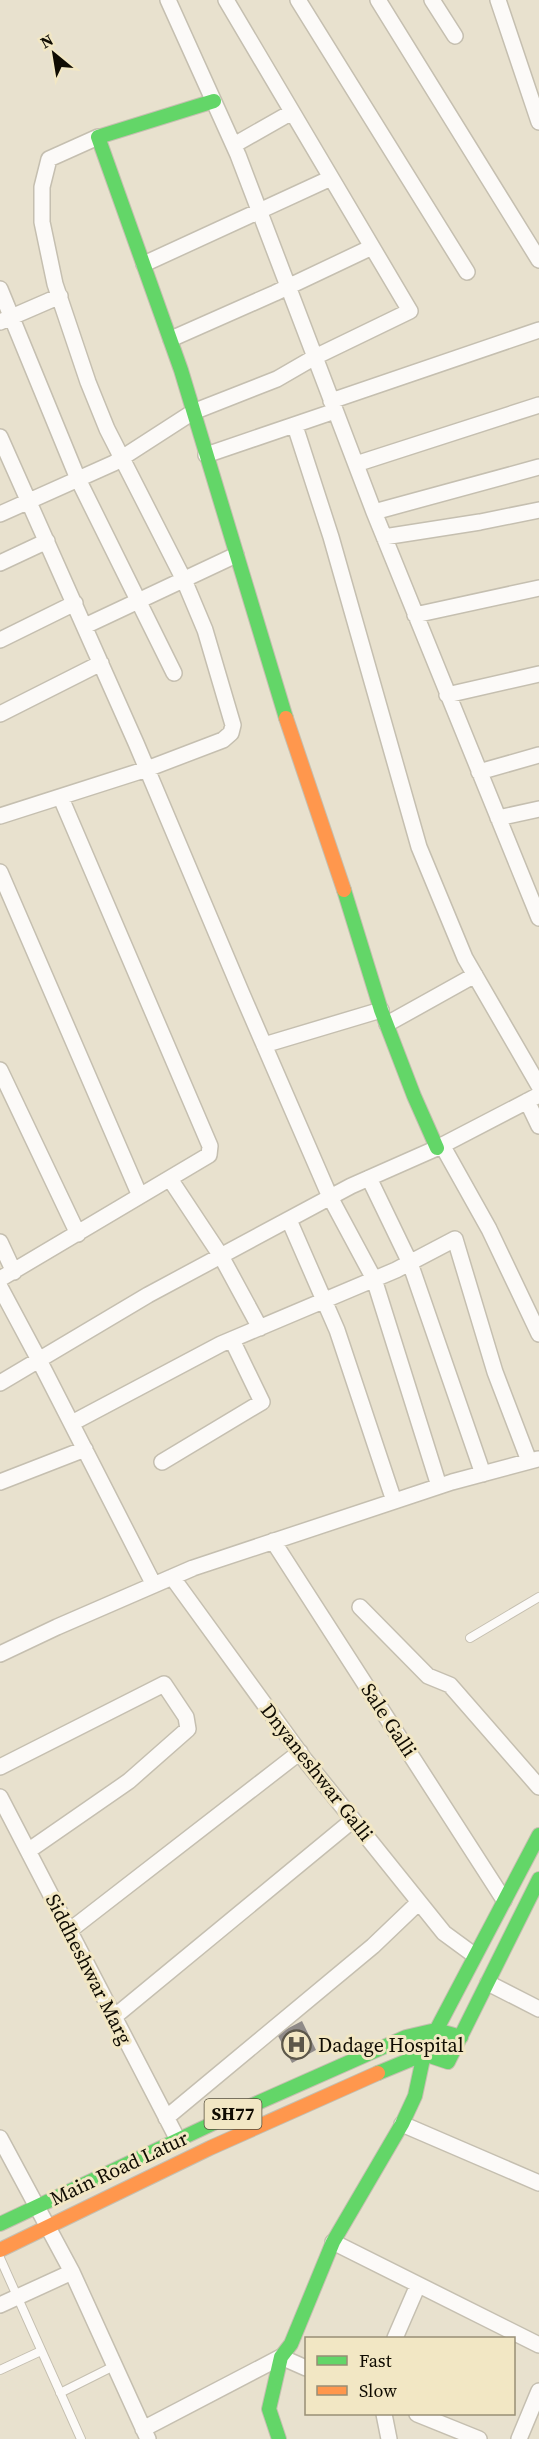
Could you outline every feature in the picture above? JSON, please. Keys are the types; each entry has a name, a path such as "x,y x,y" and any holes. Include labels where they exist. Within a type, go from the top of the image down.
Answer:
{"main road":[{"path":"214,101 98,137 171,339 300,764 336,864 384,1017 414,1096 440,1146"},
{"path":"279,2439 269,2409 281,2357 291,2344 333,2242 402,2124 415,2096 424,2054 539,1835"},
{"path":"415,2096 440,2070 461,2037 539,1879"},
{"name":"Main Road Latur","path":"5,2221 406,2037 436,2030 461,2037"},
{"path":"424,2054 440,2070"},
{"name":"SH77","path":"0,2250 214,2147 424,2054"}],"street":[{"path":"168,0 234,145 384,537 539,918"},
{"path":"0,514 121,459 193,412 277,379 315,357 410,311 226,0"},
{"path":"298,0 467,272"},
{"path":"378,0 539,260"},
{"path":"432,0 455,36"},
{"path":"498,0 539,122"},
{"path":"234,145 292,112"},
{"path":"0,816 147,769 223,740 231,733 233,725 205,630 184,580 121,459 88,382 60,296 42,222 42,187 49,159 98,137"},
{"path":"144,264 331,178"},
{"path":"171,339 372,247"},
{"path":"0,289 6,319 78,479 174,673"},
{"path":"6,319 60,296"},
{"path":"206,455 295,426 333,406 539,330"},
{"path":"356,464 539,405"},
{"path":"295,426 331,537 419,847 465,958 539,1086"},
{"path":"0,437 85,626 330,1197 374,1279 439,1486"},
{"path":"375,512 539,467"},
{"path":"384,537 539,510"},
{"path":"0,563 47,541"},
{"path":"85,626 236,555"},
{"path":"415,615 539,588"},
{"path":"0,640 75,603"},
{"path":"0,714 101,663"},
{"path":"447,695 539,674"},
{"path":"479,772 539,755"},
{"path":"0,1242 7,1275 209,1155 210,1146 61,798"},
{"path":"498,818 539,809"},
{"path":"0,872 140,1196"},
{"path":"264,1045 384,1017 475,975"},
{"path":"0,1070 78,1234"},
{"path":"0,1383 148,1295 330,1197 440,1146 533,1098 539,1126"},
{"path":"440,1146 489,1229 539,1334"},
{"path":"369,1178 410,1263 483,1474"},
{"path":"170,1179 220,1256 260,1328"},
{"path":"289,1220 324,1301 364,1407 394,1501"},
{"path":"0,1654 172,1577 439,1486 534,1460 495,1372 455,1239 410,1263 232,1340 72,1423"},
{"path":"0,1287 154,1585"},
{"path":"162,1462 262,1402 232,1340"},
{"path":"0,1482 85,1449"},
{"name":"Sale Galli","path":"273,1541 504,1900"},
{"name":"Dnyaneshwar Galli","path":"172,1577 300,1752 353,1820 444,1933 474,1955"},
{"path":"360,1607 428,1676 450,1685 539,1787"},
{"path":"0,1767 164,1684 186,1717 188,1729 129,1781 28,1851"},
{"path":"69,1931 300,1752"},
{"name":"Siddheshwar Marg","path":"0,1797 178,2140"},
{"path":"114,2017 353,1820"},
{"path":"166,2118 373,1946 419,1902"},
{"path":"488,1983 539,2009"},
{"path":"402,2124 539,2183"},
{"path":"0,2138 72,2272 145,2434 281,2357 305,2368"},
{"path":"333,2242 539,2345"},
{"path":"0,2305 72,2272"},
{"path":"395,2337 418,2285"},
{"path":"519,2439 539,2391"},
{"path":"384,2415 388,2439"},
{"path":"419,2415 479,2439"}],"lane":[{"path":"470,1638 539,1597"},
{"path":"0,2258 81,2439"},
{"path":"0,2370 41,2351"},
{"path":"60,2393 114,2366"}],"building":[{"path":"302,2021 316,2050 292,2063 277,2034"}],"traffic: fast":[{"path":"214,101 98,137 181,370 286,718"},
{"path":"344,890 381,1010 437,1148"},
{"path":"430,2042 539,1835"},
{"path":"378,2073 424,2054 448,2062 539,1879"},
{"path":"0,2224 237,2112 406,2037 436,2030 461,2037"},
{"path":"279,2439 269,2409 281,2357 291,2344 333,2242 402,2124 415,2096 424,2054"}],"traffic: slow":[{"path":"286,718 344,890"},
{"path":"0,2250 210,2148 378,2073"}],"place":[{"name":"Dadage Hospital","path":"297,2045"}]}
